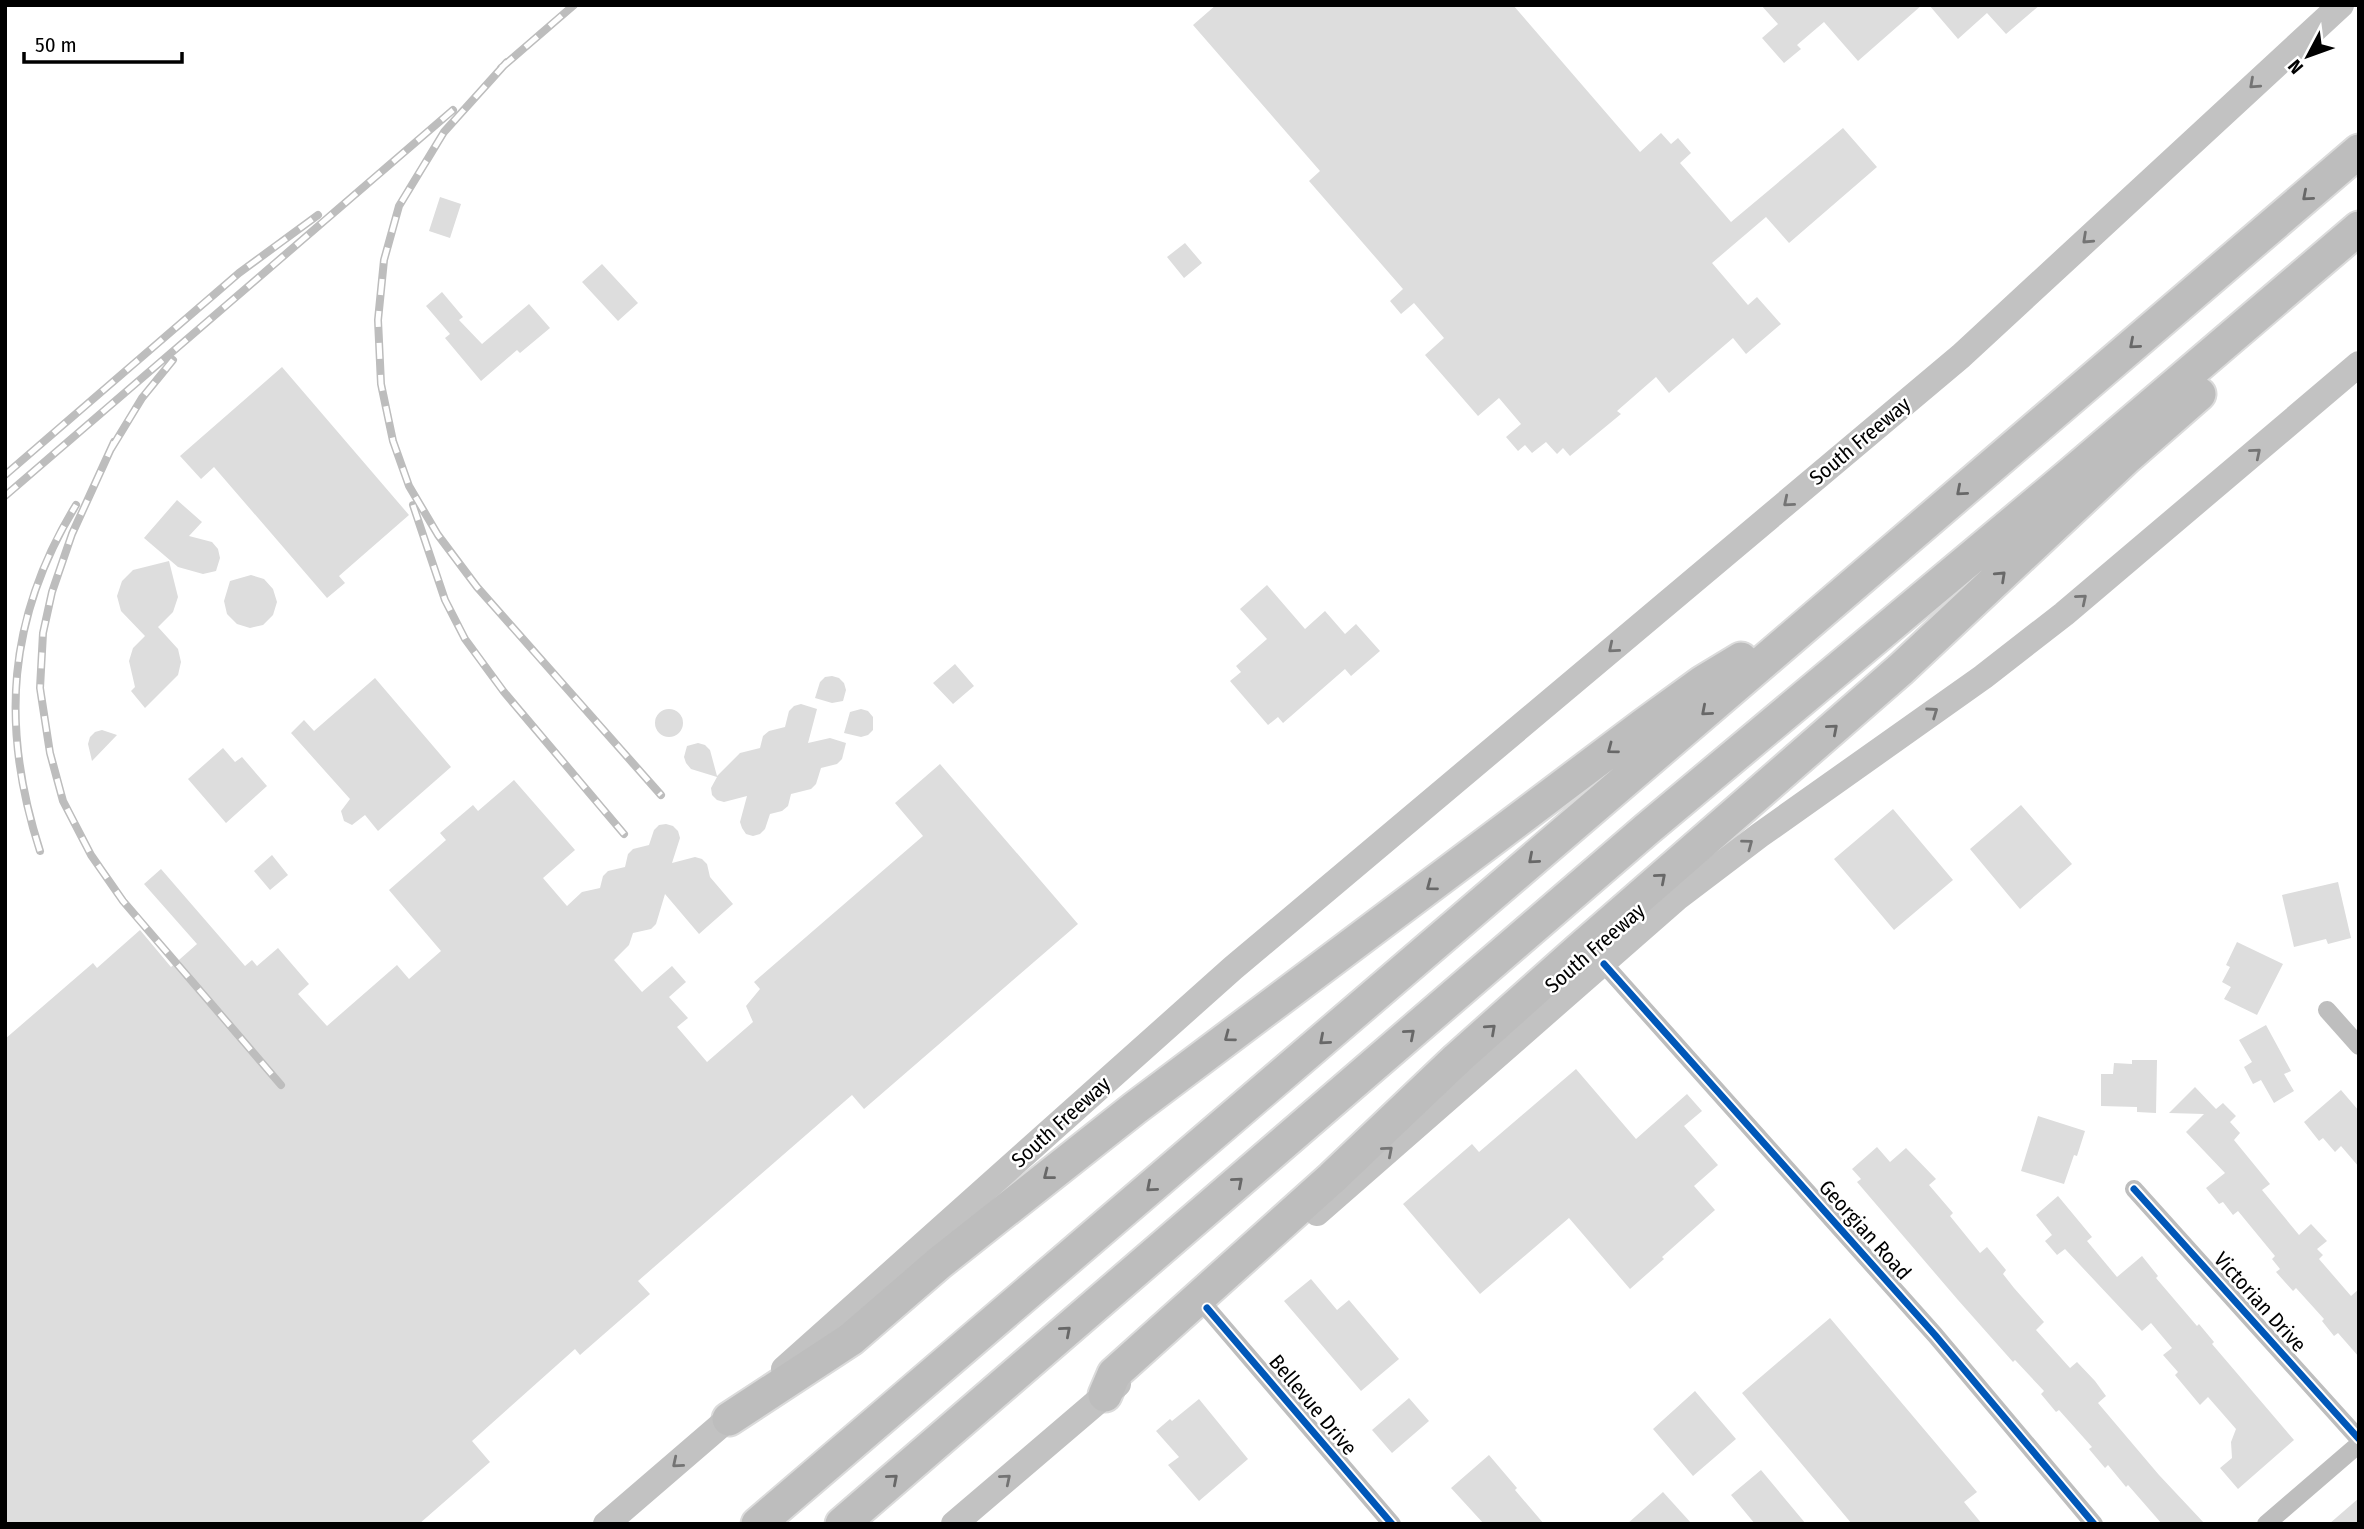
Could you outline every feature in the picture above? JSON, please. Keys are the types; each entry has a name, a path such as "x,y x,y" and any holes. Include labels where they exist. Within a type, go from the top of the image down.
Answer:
{"highway":[{"path":"758,1524 2359,151"},
{"path":"1105,1395 1114,1374 1332,1178 1457,1059 1891,678 2127,457 2342,269 2353,232"},
{"path":"842,1524 1636,839 2070,475 2353,232"},
{"path":"729,1419 851,1339 939,1264 1114,1124 1644,725 1703,682 1832,602"}],"main road":[{"name":"South Freeway","path":"606,1524 729,1419 1233,968 1961,356 2341,5"},
{"name":"South Freeway","path":"954,1524 1207,1308 1677,898 1983,677 2064,614 2359,364"}],"street":[{"name":"Georgian Road","path":"1604,964 1935,1335 2094,1524"},
{"path":"2327,1010 2359,1046"},
{"name":"Victorian Drive","path":"2134,1189 2359,1441"},
{"name":"Bellevue Drive","path":"1207,1308 1392,1524"},
{"path":"2266,1524 2359,1441"}],"building":[{"path":"1216,5 1513,5 1640,152 1661,133 1671,144 1678,138 1691,153 1680,163 1731,222 1843,128 1877,167 1789,243 1766,217 1712,263 1748,305 1757,297 1781,324 1746,354 1733,338 1669,393 1656,377 1617,411 1621,414 1570,456 1563,448 1557,454 1546,442 1532,453 1525,445 1518,451 1506,437 1521,424 1499,398 1478,416 1425,355 1444,338 1414,303 1401,314 1390,301 1403,289 1309,181 1320,171 1193,25"},
{"path":"1761,5 1922,5 1858,61 1824,22 1797,45 1801,49 1784,63 1762,38 1778,24"},
{"path":"1929,5 2040,5 2006,34 1987,13 1958,39"},
{"path":"440,197 461,204 450,238 429,231"},
{"path":"1185,243 1202,263 1184,278 1167,257"},
{"path":"602,264 638,303 618,321 582,282"},
{"path":"442,292 463,317 459,320 482,344 529,304 550,328 520,353 517,350 481,381 445,338 450,334 426,306"},
{"path":"282,367 409,515 339,576 345,583 327,598 214,467 201,479 180,456"},
{"path":"177,500 202,522 189,536 212,542 218,549 220,558 216,571 203,574 178,567 144,538"},
{"path":"169,561 178,597 173,612 158,627 178,649 181,662 178,675 145,708 131,691 135,687 129,661 133,648 145,636 121,611 117,596 122,581 133,570"},
{"path":"251,575 264,579 273,589 277,602 273,615 263,625 250,628 237,624 227,614 224,601 230,581"},
{"path":"1267,585 1305,629 1325,611 1345,634 1356,624 1380,651 1351,676 1345,669 1283,723 1278,717 1268,725 1230,681 1241,672 1236,666 1267,639 1240,609"},
{"path":"955,664 974,686 953,704 933,683"},
{"path":"832,676 844,683 846,690 843,701 832,703 815,698 820,682 825,677"},
{"path":"375,678 451,767 378,831 365,815 352,825 344,821 341,811 350,799 291,733 304,720 314,731"},
{"path":"801,704 817,709 808,743 830,738 846,743 842,759 837,764 821,768 816,784 811,789 791,794 788,806 782,811 770,814 765,829 760,834 746,834 740,822 747,796 724,802 717,800 712,795 711,788 717,777 691,769 684,757 687,746 698,743 710,750 717,776 740,753 760,748 763,736 769,731 785,727 789,711"},
{"path":"669,709 679,713 683,723 679,733 669,737 659,733 655,723 659,713"},
{"path":"861,709 868,711 873,717 873,730 861,737 844,733 850,712"},
{"path":"102,730 117,735 92,761 88,744 90,737"},
{"path":"223,748 235,762 242,757 267,786 226,823 188,779"},
{"path":"940,764 1078,924 864,1109 852,1095 638,1281 650,1294 580,1355 575,1349 472,1441 490,1462 419,1524 5,1524 5,1039 93,963 97,968 140,930 171,967 197,944 144,884 161,869 245,966 252,960 257,966 278,948 309,984 298,994 327,1026 397,965 409,979 441,951 389,890 446,840 440,833 473,805 478,811 514,780 575,850 543,878 567,906 582,892 600,888 603,876 608,871 625,867 628,854 633,849 649,845 654,830 659,825 673,826 680,838 672,863 695,857 702,859 707,864 710,877 733,904 699,934 665,894 656,924 651,929 633,933 629,945 614,960 642,992 672,966 686,982 669,997 688,1018 677,1027 707,1062 753,1022 746,1006 760,989 754,982 923,836 895,803"},
{"path":"2021,805 2072,864 2020,909 1970,849"},
{"path":"1893,809 1953,880 1894,930 1834,859"},
{"path":"272,855 288,875 270,890 254,871"},
{"path":"2338,882 2351,938 2328,944 2326,939 2294,947 2282,895"},
{"path":"2237,942 2283,964 2257,1015 2224,999 2231,987 2222,982 2230,967 2226,965"},
{"path":"2266,1025 2291,1071 2284,1074 2294,1091 2274,1103 2261,1080 2253,1084 2244,1067 2252,1062 2239,1040"},
{"path":"2132,1060 2157,1060 2156,1113 2137,1112 2137,1107 2101,1106 2101,1074 2113,1074 2114,1063 2132,1064"},
{"path":"1576,1069 1636,1139 1687,1094 1702,1111 1684,1126 1718,1165 1694,1186 1715,1210 1630,1289 1569,1218 1480,1294 1403,1204 1472,1144 1479,1152"},
{"path":"2195,1087 2216,1109 2223,1103 2236,1116 2230,1122 2240,1133 2234,1140 2270,1184 2262,1190 2299,1235 2311,1224 2327,1241 2317,1249 2323,1255 2319,1259 2351,1296 2359,1289 2359,1357 2338,1333 2334,1336 2322,1321 2324,1319 2296,1288 2293,1291 2276,1272 2280,1269 2272,1259 2275,1256 2238,1211 2233,1215 2223,1202 2219,1204 2206,1188 2225,1173 2186,1132 2204,1114 2169,1113"},
{"path":"2341,1090 2359,1111 2359,1167 2341,1146 2335,1152 2323,1138 2319,1141 2304,1122"},
{"path":"2038,1116 2085,1131 2064,1184 2021,1171"},
{"path":"1877,1147 1890,1162 1906,1148 1936,1179 1929,1185 1953,1213 1950,1216 1980,1253 1987,1247 2006,1270 2003,1274 2044,1322 2036,1330 2070,1368 2077,1362 2095,1381 2106,1396 2098,1403 2205,1524 2162,1524 2108,1465 2105,1468 2089,1449 2092,1447 2041,1394 2044,1391 2015,1360 2013,1362 1958,1300 1857,1182 1861,1179 1852,1169"},
{"path":"2058,1196 2092,1237 2087,1241 2117,1277 2142,1256 2158,1276 2156,1278 2197,1326 2199,1324 2214,1342 2212,1344 2294,1440 2238,1489 2220,1468 2232,1458 2231,1442 2236,1429 2208,1397 2200,1405 2175,1375 2178,1372 2163,1355 2172,1348 2151,1323 2142,1331 2065,1249 2057,1255 2045,1241 2052,1235 2036,1215"},
{"path":"1311,1279 1337,1310 1349,1300 1399,1359 1361,1391 1284,1301"},
{"path":"1830,1318 1977,1492 1964,1502 1982,1524 1852,1524 1742,1393"},
{"path":"1695,1391 1736,1439 1693,1476 1653,1429"},
{"path":"1409,1398 1429,1421 1392,1453 1372,1430"},
{"path":"1199,1399 1248,1459 1199,1501 1168,1465 1179,1457 1156,1431"},
{"path":"1489,1455 1544,1524 1484,1524 1451,1488"},
{"path":"1761,1470 1806,1524 1755,1524 1731,1495"},
{"path":"1663,1492 1692,1524 1627,1524"},
{"path":"2359,1498 2359,1524 2329,1524"}],"railway":[{"path":"501,68 574,5"},
{"path":"507,62 444,132 399,206 384,260 378,320 381,384 393,441 409,486 438,535 477,587 661,795"},
{"path":"5,496 453,110"},
{"path":"5,475 239,273 318,215"},
{"path":"111,449 142,398 173,360"},
{"path":"114,442 72,534 52,592 43,633 40,688 50,753 63,801 91,855 123,901 281,1085"},
{"path":"40,851 27,805 19,761 17,674 24,631 36,589 53,547 76,505"},
{"path":"413,505 445,600 465,639 504,692 624,834"}],"cycle path":[{"path":"1604,964 1935,1335 2094,1524"},
{"path":"2134,1189 2359,1439"},
{"path":"1207,1308 1392,1524"}]}
